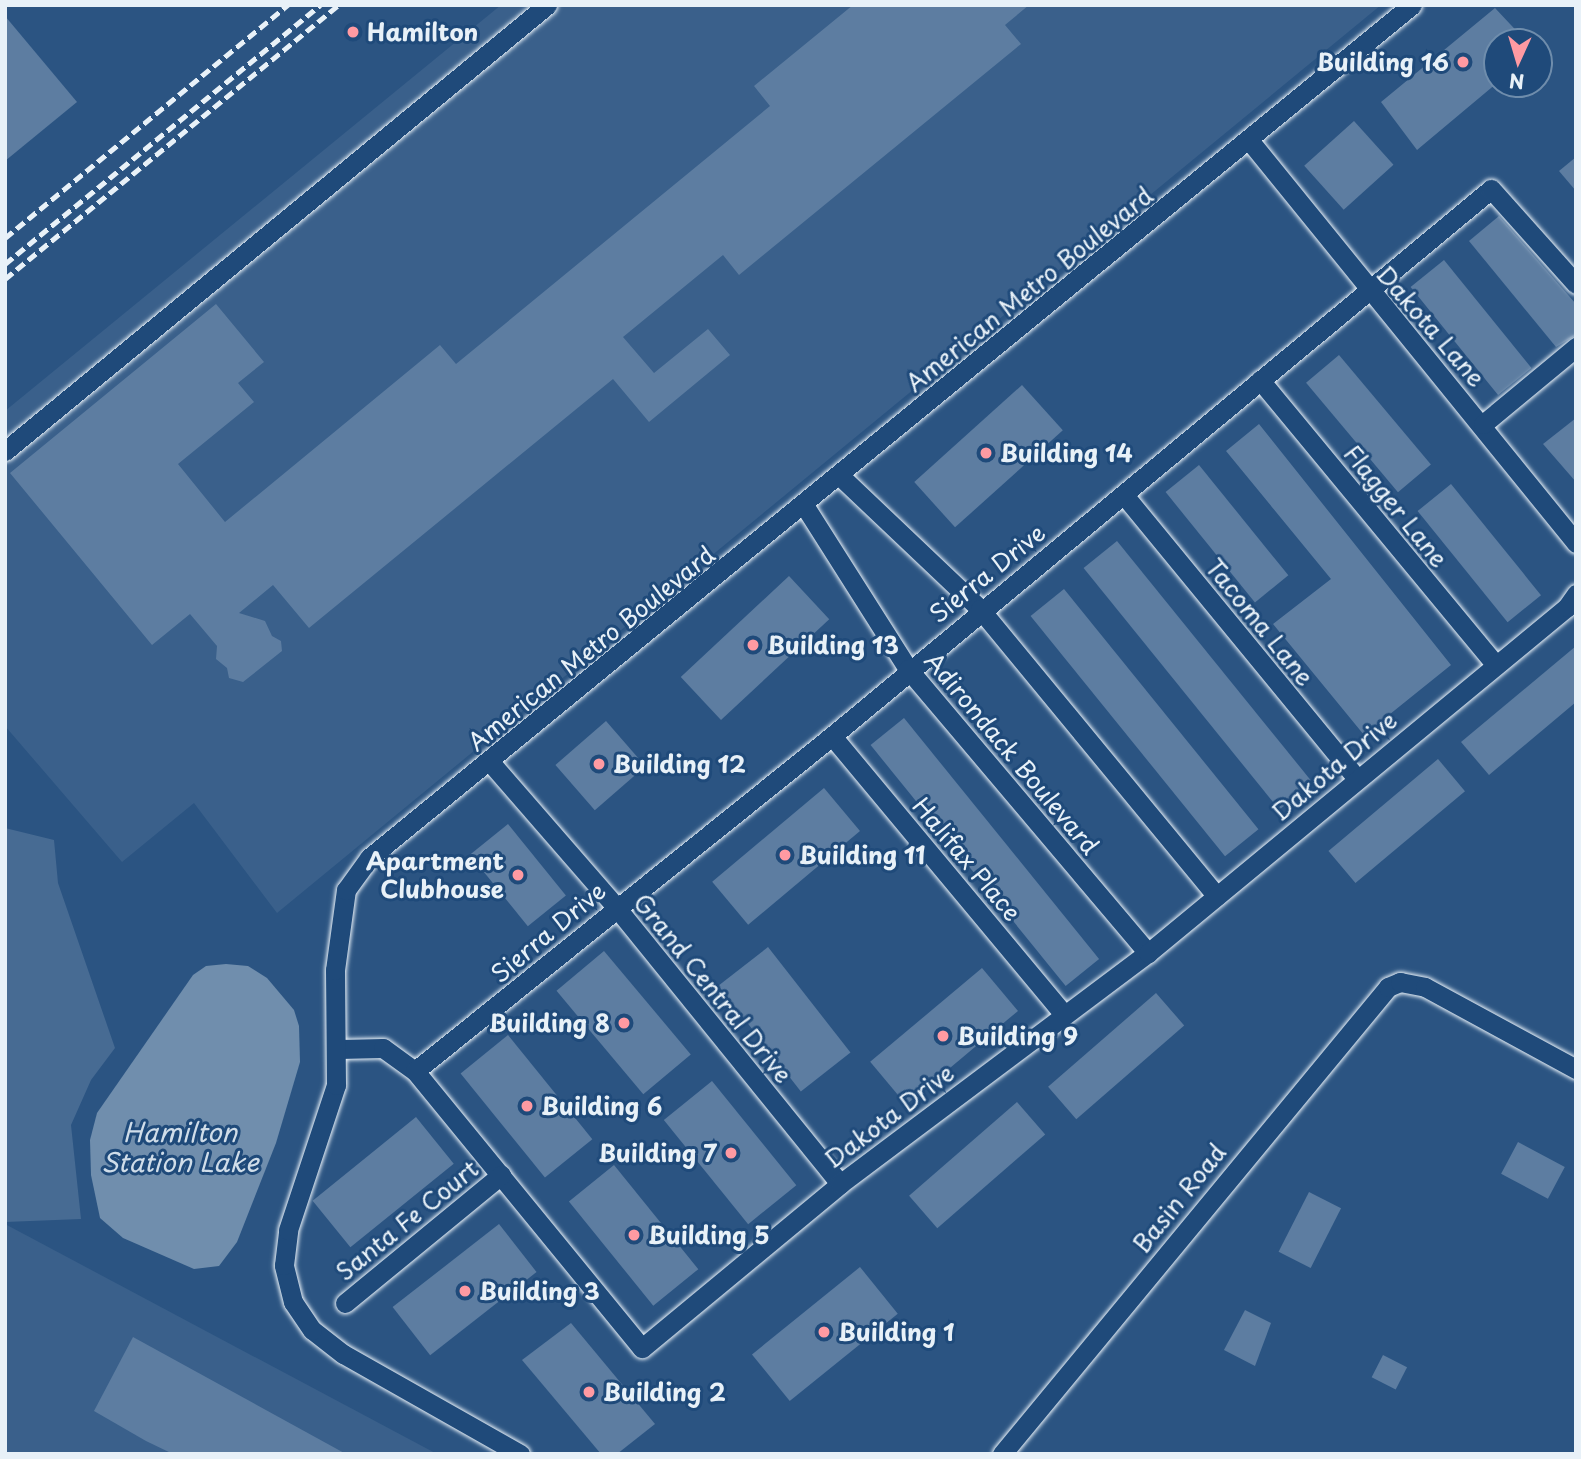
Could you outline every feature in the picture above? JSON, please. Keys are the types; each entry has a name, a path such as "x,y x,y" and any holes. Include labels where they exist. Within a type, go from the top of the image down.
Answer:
{"street":[{"path":"5,451 547,5"},
{"name":"American Metro Boulevard","path":"520,1454 343,1354 300,1316 284,1265 288,1230 336,1084 339,1049 335,970 346,890 369,858 840,476 1412,5"},
{"name":"Dakota Lane","path":"1249,141 1367,290 1483,424 1576,543"},
{"name":"Sierra Drive","path":"415,1072 616,907 832,736 980,609 1124,495 1491,189 1576,285"},
{"path":"1483,424 1576,347"},
{"name":"Flagger Lane","path":"1260,380 1495,664"},
{"path":"840,476 980,609 1217,895"},
{"name":"Tacoma Lane","path":"1124,495 1357,779"},
{"name":"Adirondack Boulevard","path":"804,505 908,669 1148,953"},
{"name":"Dakota Drive","path":"339,1049 383,1048 415,1072 642,1348 840,1184 1148,953 1567,607 1576,594"},
{"name":"Halifax Place","path":"832,736 1064,1014"},
{"name":"Grand Central Drive","path":"490,762 616,907 840,1184"},
{"name":"Basin Road","path":"1002,1454 1378,996 1400,982 1425,987 1576,1069"},
{"name":"Santa Fe Court","path":"345,1303 500,1175"}],"shaded area":[{"path":"501,5 1381,5 277,913 194,803 122,862 5,726 5,411"},
{"path":"5,828 54,840 58,883 115,1048 91,1080 71,1125 81,1219 5,1222"},
{"path":"5,1224 437,1454 5,1454"}],"water":[{"name":"Hamilton Station Lake","path":"206,966 248,966 267,978 294,1010 299,1026 300,1062 276,1143 237,1242 219,1266 194,1269 123,1238 100,1218 91,1175 90,1140 97,1113 193,975"}],"building":[{"path":"853,5 1029,5 1005,25 1021,44 739,275 723,255 623,337 654,373 708,329 730,355 649,422 613,379 309,628 273,585 239,613 265,621 272,636 281,641 282,651 243,682 229,678 227,668 216,659 217,646 190,614 152,645 10,473 216,304 264,362 238,383 254,402 178,464 225,522 440,345 456,364 770,106 754,86"},
{"name":"Building 16","path":"1495,8 1514,28 1483,28 1483,95 1417,150 1381,102"},
{"path":"5,16 77,102 5,161"},
{"path":"1354,121 1393,165 1344,210 1304,166"},
{"path":"1576,157 1576,191 1559,171"},
{"path":"1499,216 1576,304 1576,335 1556,347 1469,241"},
{"path":"1444,260 1531,368 1498,395 1411,287"},
{"path":"1339,355 1431,465 1398,492 1306,383"},
{"name":"Building 14","path":"1022,385 1063,430 955,527 914,482"},
{"path":"1576,418 1576,482 1543,444"},
{"path":"1259,424 1451,665 1364,735 1273,624 1331,579 1226,451"},
{"path":"1199,465 1288,575 1255,602 1166,492"},
{"path":"1451,484 1541,595 1508,622 1418,511"},
{"path":"1117,541 1313,783 1279,810 1084,568"},
{"name":"Building 13","path":"789,576 829,619 721,720 681,677"},
{"path":"1064,589 1258,829 1225,856 1031,616"},
{"path":"1576,646 1576,702 1489,775 1461,742"},
{"path":"904,718 1099,959 1066,986 871,745"},
{"name":"Building 12","path":"606,721 645,766 595,810 555,765"},
{"path":"1438,759 1465,791 1355,883 1328,851"},
{"name":"Building 11","path":"824,788 860,831 748,925 712,882"},
{"name":"Apartment Clubhouse","path":"508,824 566,895 528,926 470,855"},
{"path":"768,947 850,1053 801,1091 718,986"},
{"name":"Building 8","path":"604,951 691,1054 643,1094 557,991"},
{"name":"Building 9","path":"982,968 1018,1011 906,1105 870,1062"},
{"path":"1156,993 1184,1025 1076,1119 1048,1087"},
{"name":"Building 6","path":"508,1035 592,1139 545,1178 461,1073"},
{"name":"Building 7","path":"712,1081 796,1185 748,1224 664,1120"},
{"path":"1017,1102 1045,1134 937,1228 909,1196"},
{"path":"416,1117 454,1164 350,1247 313,1201"},
{"path":"1518,1142 1565,1167 1548,1199 1501,1174"},
{"name":"Building 5","path":"614,1165 698,1269 653,1306 569,1202"},
{"path":"1309,1192 1341,1208 1311,1268 1279,1252"},
{"name":"Building 3","path":"499,1224 537,1272 430,1355 393,1307"},
{"name":"Building 1","path":"860,1267 898,1314 790,1401 752,1354"},
{"path":"1245,1310 1271,1323 1255,1366 1224,1350"},
{"name":"Building 2","path":"571,1323 655,1424 617,1454 601,1454 522,1360"},
{"path":"133,1337 346,1454 173,1454 146,1441 94,1411"},
{"path":"1383,1355 1407,1367 1396,1390 1372,1377"}],"railway":[{"path":"5,238 288,5"},
{"path":"5,264 320,5"},
{"path":"5,279 338,5"}],"place":[{"name":"Hamilton","path":"353,32"},
{"name":"Building 16","path":"1463,62"},
{"name":"Building 14","path":"986,453"},
{"name":"Building 13","path":"753,645"},
{"name":"Building 12","path":"599,764"},
{"name":"Building 11","path":"785,855"},
{"name":"Apartment Clubhouse","path":"518,875"},
{"name":"Building 8","path":"624,1023"},
{"name":"Building 9","path":"943,1036"},
{"name":"Building 6","path":"527,1106"},
{"name":"Building 7","path":"731,1153"},
{"name":"Building 5","path":"634,1235"},
{"name":"Building 3","path":"465,1291"},
{"name":"Building 1","path":"824,1332"},
{"name":"Building 2","path":"589,1392"}]}
